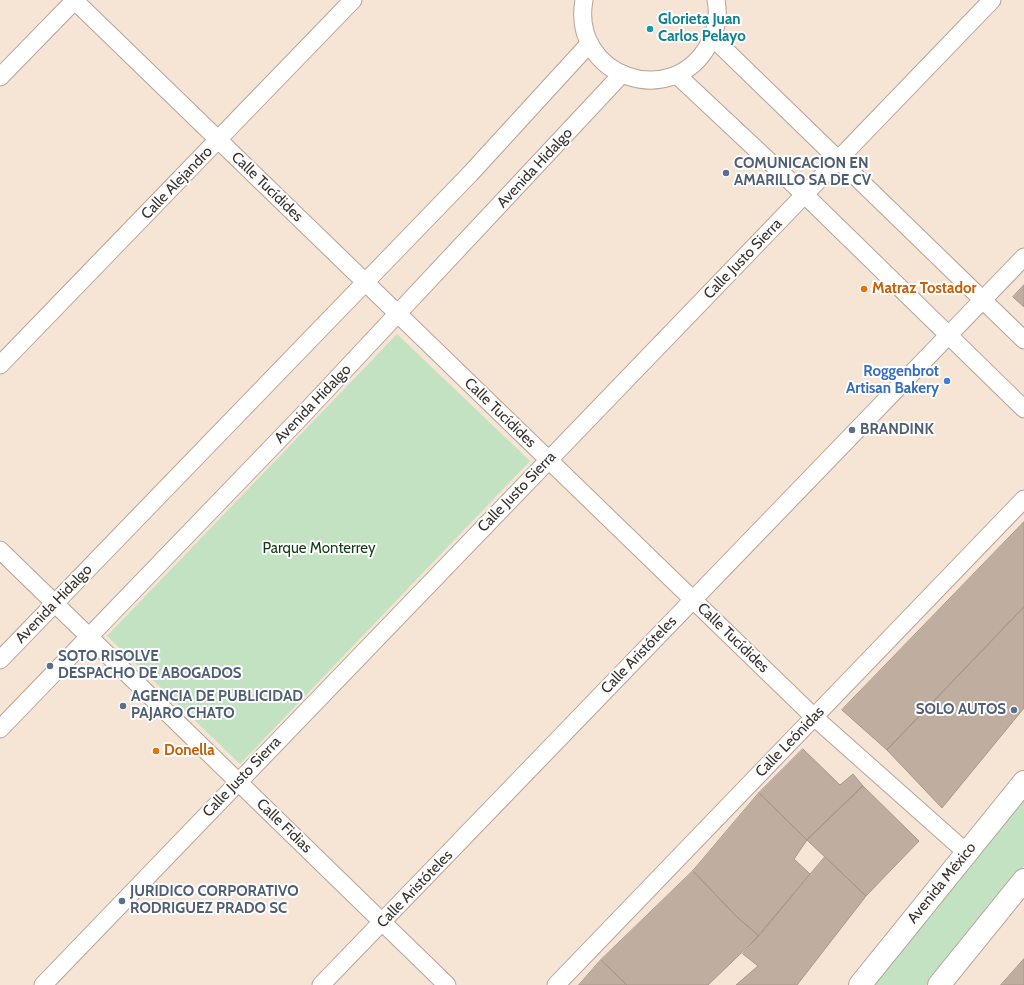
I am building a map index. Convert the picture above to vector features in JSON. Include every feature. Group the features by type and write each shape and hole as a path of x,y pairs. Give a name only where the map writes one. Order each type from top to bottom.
{"main road":[{"name":"Avenida México","path":"860,985 1024,782"},
{"path":"939,985 1024,880"}],"street":[{"name":"Calle Tucídides","path":"74,0 814,717 967,853"},
{"path":"0,77 74,0"},
{"name":"Calle Alejandro","path":"0,365 353,0"},
{"path":"584,0 582,10 584,27 589,44 603,62 621,75 640,80 659,80 678,75 692,66 704,53 713,38 717,22 716,0"},
{"name":"Calle Justo Sierra","path":"43,985 992,0"},
{"path":"713,38 1024,340"},
{"name":"Avenida Hidalgo","path":"0,660 470,174 589,44"},
{"name":"Avenida Hidalgo","path":"0,729 398,314 621,75"},
{"path":"678,75 805,195 1024,409"},
{"name":"Calle Aristóteles","path":"321,985 1024,257"},
{"name":"Calle Leónidas","path":"556,985 1024,498"},
{"name":"Calle Fidias","path":"0,550 447,985"}],"green space":[{"name":"Parque Monterrey","path":"397,334 530,461 240,764 107,636"},
{"path":"1024,799 1024,866 926,985 874,985 904,946"}],"building":[{"path":"1024,285 1024,307 1013,297"},
{"path":"1024,522 1024,607 887,750 842,710"},
{"path":"1024,607 1024,708 942,808 887,750"},
{"path":"803,749 840,785 853,774 863,786 807,840 759,793"},
{"path":"863,786 919,841 866,896 807,840"},
{"path":"759,793 807,840 794,859 810,874 759,936 737,917 693,871"},
{"path":"825,857 866,896 797,985 736,985 758,966 743,954"},
{"path":"693,871 737,917 759,936 708,985 627,985 601,960"},
{"path":"1024,959 1024,985 1001,985"},
{"path":"601,960 627,985 579,985"}],"place":[{"name":"Glorieta Juan Carlos Pelayo","path":"650,29"},
{"name":"COMUNICACION EN AMARILLO SA DE CV","path":"726,173"},
{"name":"Matraz Tostador","path":"864,289"},
{"name":"Roggenbrot Artisan Bakery","path":"947,381"},
{"name":"BRANDINK","path":"852,430"},
{"name":"SOTO RISOLVE DESPACHO DE ABOGADOS","path":"50,666"},
{"name":"AGENCIA DE PUBLICIDAD PAJARO CHATO","path":"123,706"},
{"name":"SOLO AUTOS","path":"1014,710"},
{"name":"Donella","path":"156,751"},
{"name":"JURIDICO CORPORATIVO RODRIGUEZ PRADO SC","path":"122,901"}]}
